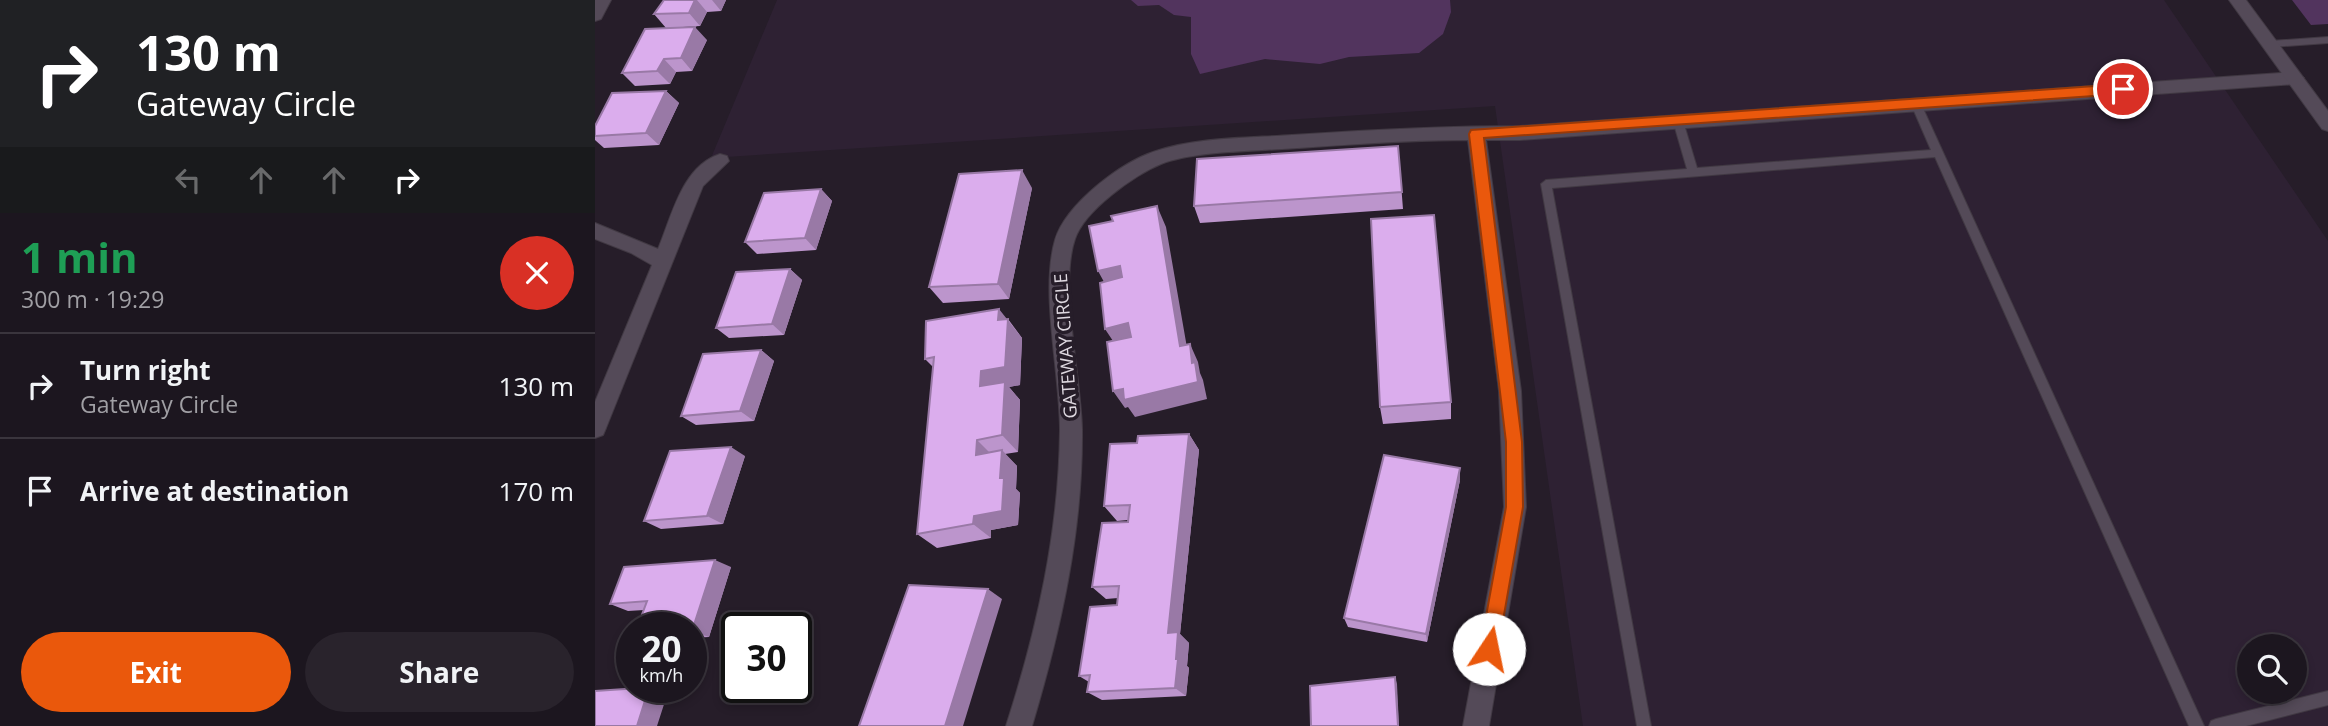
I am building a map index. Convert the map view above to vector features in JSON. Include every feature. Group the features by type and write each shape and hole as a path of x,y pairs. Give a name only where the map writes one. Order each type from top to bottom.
{"street":[{"path":"595,15 603,0"},
{"path":"2237,0 2328,124"},
{"name":"GATEWAY CIRCLE","path":"1019,726 1054,594 1067,509 1071,427 1059,279 1065,239 1077,217 1104,190 1136,167 1179,152 1224,146 1435,133 1476,134 2295,78"},
{"path":"1476,134 1510,391 1515,507 1476,726"},
{"path":"595,428 695,183 705,171 720,161"},
{"path":"595,231 638,247 662,261"}],"lane":[{"path":"2270,44 2328,40"},
{"path":"1916,104 2197,726"},
{"path":"1678,121 1693,172"},
{"path":"1644,726 1546,184 1938,153"},
{"path":"2216,726 2328,698"}],"shaded area":[{"path":"777,0 2164,0 2328,241 2328,726 1583,726 1495,106 711,158"},
{"path":"1131,0 1450,0 1451,12 1443,34 1419,53 1349,57 1320,64 1265,59 1200,74 1191,54 1191,17 1174,15 1159,5 1138,6"},
{"path":"2292,0 2328,0 2328,24 2311,25"}],"building":[{"path":"664,0 695,0 689,13 654,14"},
{"path":"695,27 681,58 664,59 657,71 622,73 645,29"},
{"path":"666,91 646,133 595,136 595,126 612,93"},
{"path":"1398,146 1402,192 1194,206 1197,159"},
{"path":"1022,170 998,284 929,287 959,174"},
{"path":"821,189 805,238 745,242 764,193"},
{"path":"1157,206 1180,346 1190,344 1198,382 1124,400 1123,389 1113,391 1107,342 1131,337 1128,323 1105,329 1100,283 1122,277 1120,266 1098,271 1089,226 1113,221 1111,216"},
{"path":"1434,215 1451,402 1380,407 1371,219"},
{"path":"790,269 772,324 716,328 736,272"},
{"path":"999,309 998,320 1008,319 1005,367 981,371 980,386 1005,382 1002,435 977,440 976,455 1002,450 1002,511 974,516 973,524 917,534 934,357 925,359 926,321"},
{"path":"761,350 740,411 681,416 703,354"},
{"path":"1189,434 1168,633 1178,632 1175,688 1087,692 1090,675 1079,676 1090,607 1117,605 1119,586 1092,587 1102,523 1128,522 1130,505 1104,506 1110,444 1137,443 1138,436"},
{"path":"731,447 707,516 644,521 670,451"},
{"path":"1384,455 1460,468 1426,634 1344,618"},
{"path":"715,560 698,612 643,612 647,601 610,604 624,567"},
{"path":"909,585 988,589 945,726 859,726"},
{"path":"1395,677 1398,726 1311,726 1310,686"},
{"path":"616,690 616,703 644,703 637,726 595,726 595,691"}],"route":[{"path":"1489,649 1509,552 1515,507 1514,442 1510,391 1476,134 2123,89"}]}
